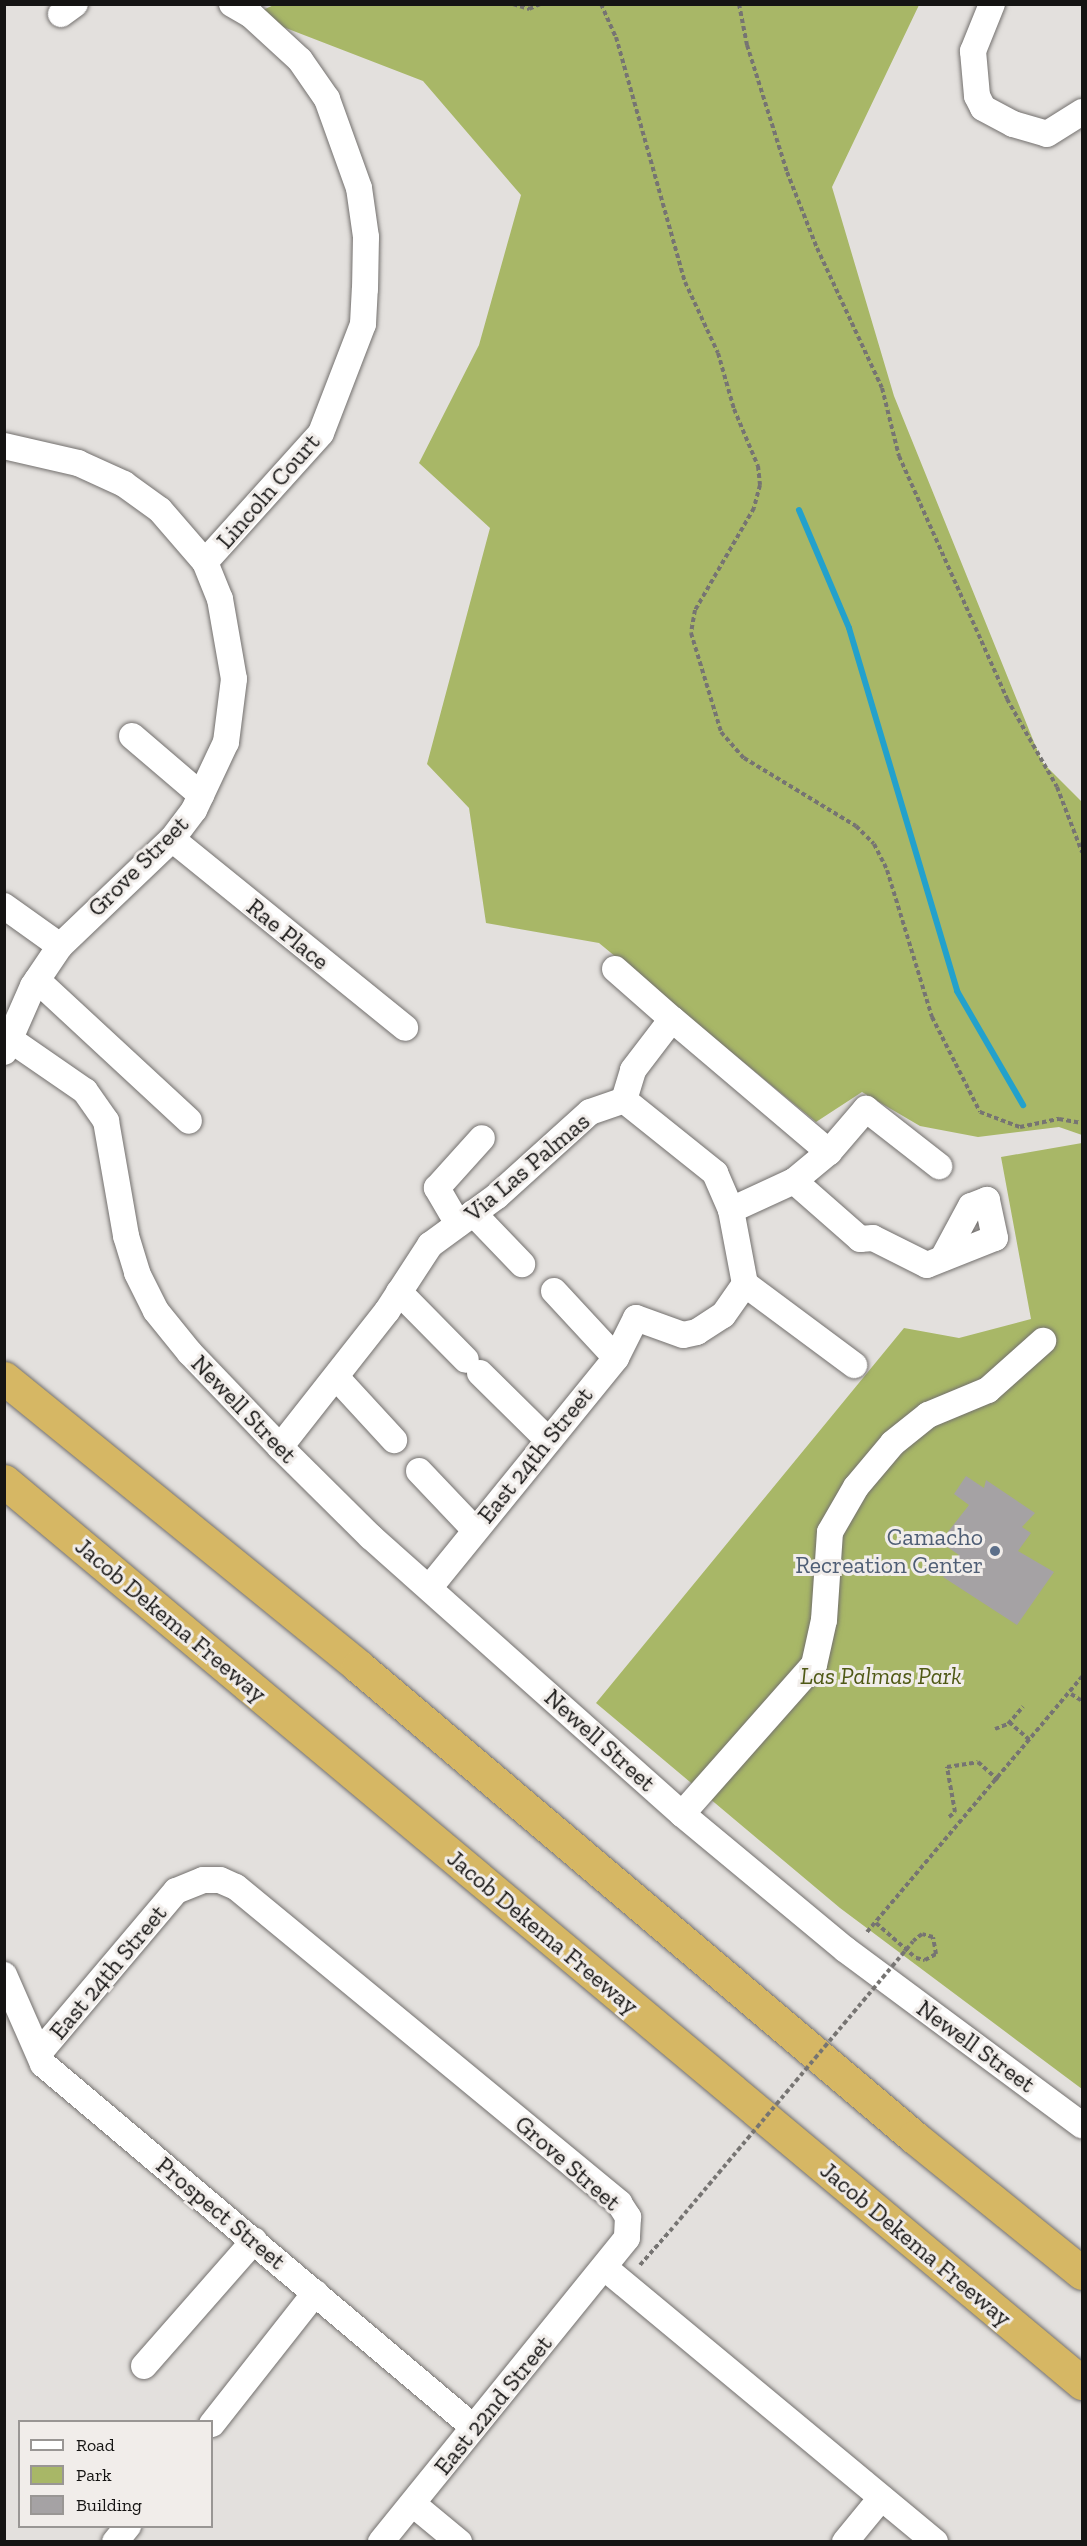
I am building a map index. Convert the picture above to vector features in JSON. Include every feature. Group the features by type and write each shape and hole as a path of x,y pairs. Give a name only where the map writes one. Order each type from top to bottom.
{"highway":[{"path":"4,1378 358,1666 905,2129 1083,2273"},
{"name":"Jacob Dekema Freeway","path":"4,1481 1083,2383"}],"street":[{"name":"Lincoln Court","path":"204,562 321,433 360,334 365,289 366,237 359,188 327,99 300,60 251,15 231,4"},
{"path":"992,4 973,51 977,96 983,108 1013,124 1047,134 1083,112"},
{"name":"Grove Street","path":"4,446 78,463 124,484 160,510 204,562 220,599 234,679 226,742 201,795 172,839 60,946 37,980 8,1046 85,1091 106,1121 126,1236 137,1273 156,1311"},
{"path":"132,736 201,795"},
{"name":"Rae Place","path":"172,839 405,1028"},
{"path":"4,906 60,946"},
{"path":"615,969 829,1152"},
{"path":"37,980 189,1121"},
{"path":"672,1019 633,1070 624,1100 715,1173 731,1210 745,1284 854,1365"},
{"name":"Via Las Palmas","path":"280,1447 336,1377 399,1292 430,1245 544,1157 590,1112 624,1100"},
{"path":"731,1210 794,1181 829,1152 866,1109 939,1166"},
{"path":"482,1138 437,1188 465,1219 522,1264"},
{"path":"794,1181 860,1239 873,1238 927,1265 944,1258"},
{"name":"East 24th Street","path":"429,1588 547,1439 616,1358 636,1318 683,1335 697,1332 723,1315 745,1284"},
{"path":"554,1291 616,1358"},
{"path":"399,1292 547,1439"},
{"name":"Newell Street","path":"156,1311 190,1353 280,1447 429,1588 682,1814 846,1950 1083,2125"},
{"path":"682,1814 814,1665 824,1620 830,1532 856,1487 893,1443 928,1415 988,1390 1043,1341"},
{"path":"336,1377 394,1440"},
{"path":"419,1471 474,1529"},
{"name":"Grove Street","path":"176,1891 203,1880 236,1887 619,2203 628,2217 627,2238 605,2268"},
{"name":"East 24th Street","path":"39,2053 176,1891"},
{"name":"Prospect Street","path":"4,1975 44,2064 472,2426"},
{"path":"144,2366 254,2241"},
{"path":"605,2268 935,2541"},
{"name":"East 22nd Street","path":"381,2541 413,2504 472,2426 605,2268"},
{"path":"213,2423 315,2293"},
{"path":"845,2541 881,2498"},
{"path":"413,2504 459,2541"},
{"path":"115,2541 126,2528"}],"path":[{"path":"513,4 529,9 540,4"},
{"path":"601,4 616,37 685,282 718,353 734,409 758,466 760,485 754,508 695,610 691,633 721,732 744,758 856,826 874,844 887,870 932,1017 980,1112 1020,1127 1059,1119 1083,1123"},
{"path":"739,4 787,172 817,249 882,388 899,456 1006,699 1057,787 1083,852"},
{"path":"867,1932 1032,1742 1083,1677"},
{"path":"1071,1694 1083,1701"},
{"path":"995,1729 1009,1722 1023,1707"},
{"path":"1009,1722 1032,1742"},
{"path":"949,1817 955,1812 947,1767 978,1762 998,1780"},
{"path":"640,2265 670,2231 913,1941 922,1934 933,1937 936,1954 925,1960 916,1958 876,1923"}],"green space":[{"path":"276,4 919,5 832,187 894,396 1042,762 1082,802 1082,1135 1059,1127 978,1137 920,1126 862,1092 816,1122 599,943 486,923 469,808 427,764 490,528 419,463 479,345 521,195 423,81 252,15"},
{"name":"Las Palmas Park","path":"1082,1143 1082,2089 840,1908 596,1703 904,1328 959,1338 1031,1319 1001,1157"}],"building":[{"path":"966,1476 984,1488 986,1480 1035,1513 1022,1527 1031,1533 1018,1551 1054,1572 1017,1625 943,1577 959,1555 940,1542 969,1505 954,1494"}],"waterway":[{"path":"799,510 849,628 957,991 1023,1105"}],"place":[{"name":"Camacho Recreation Center","path":"995,1551"}]}
